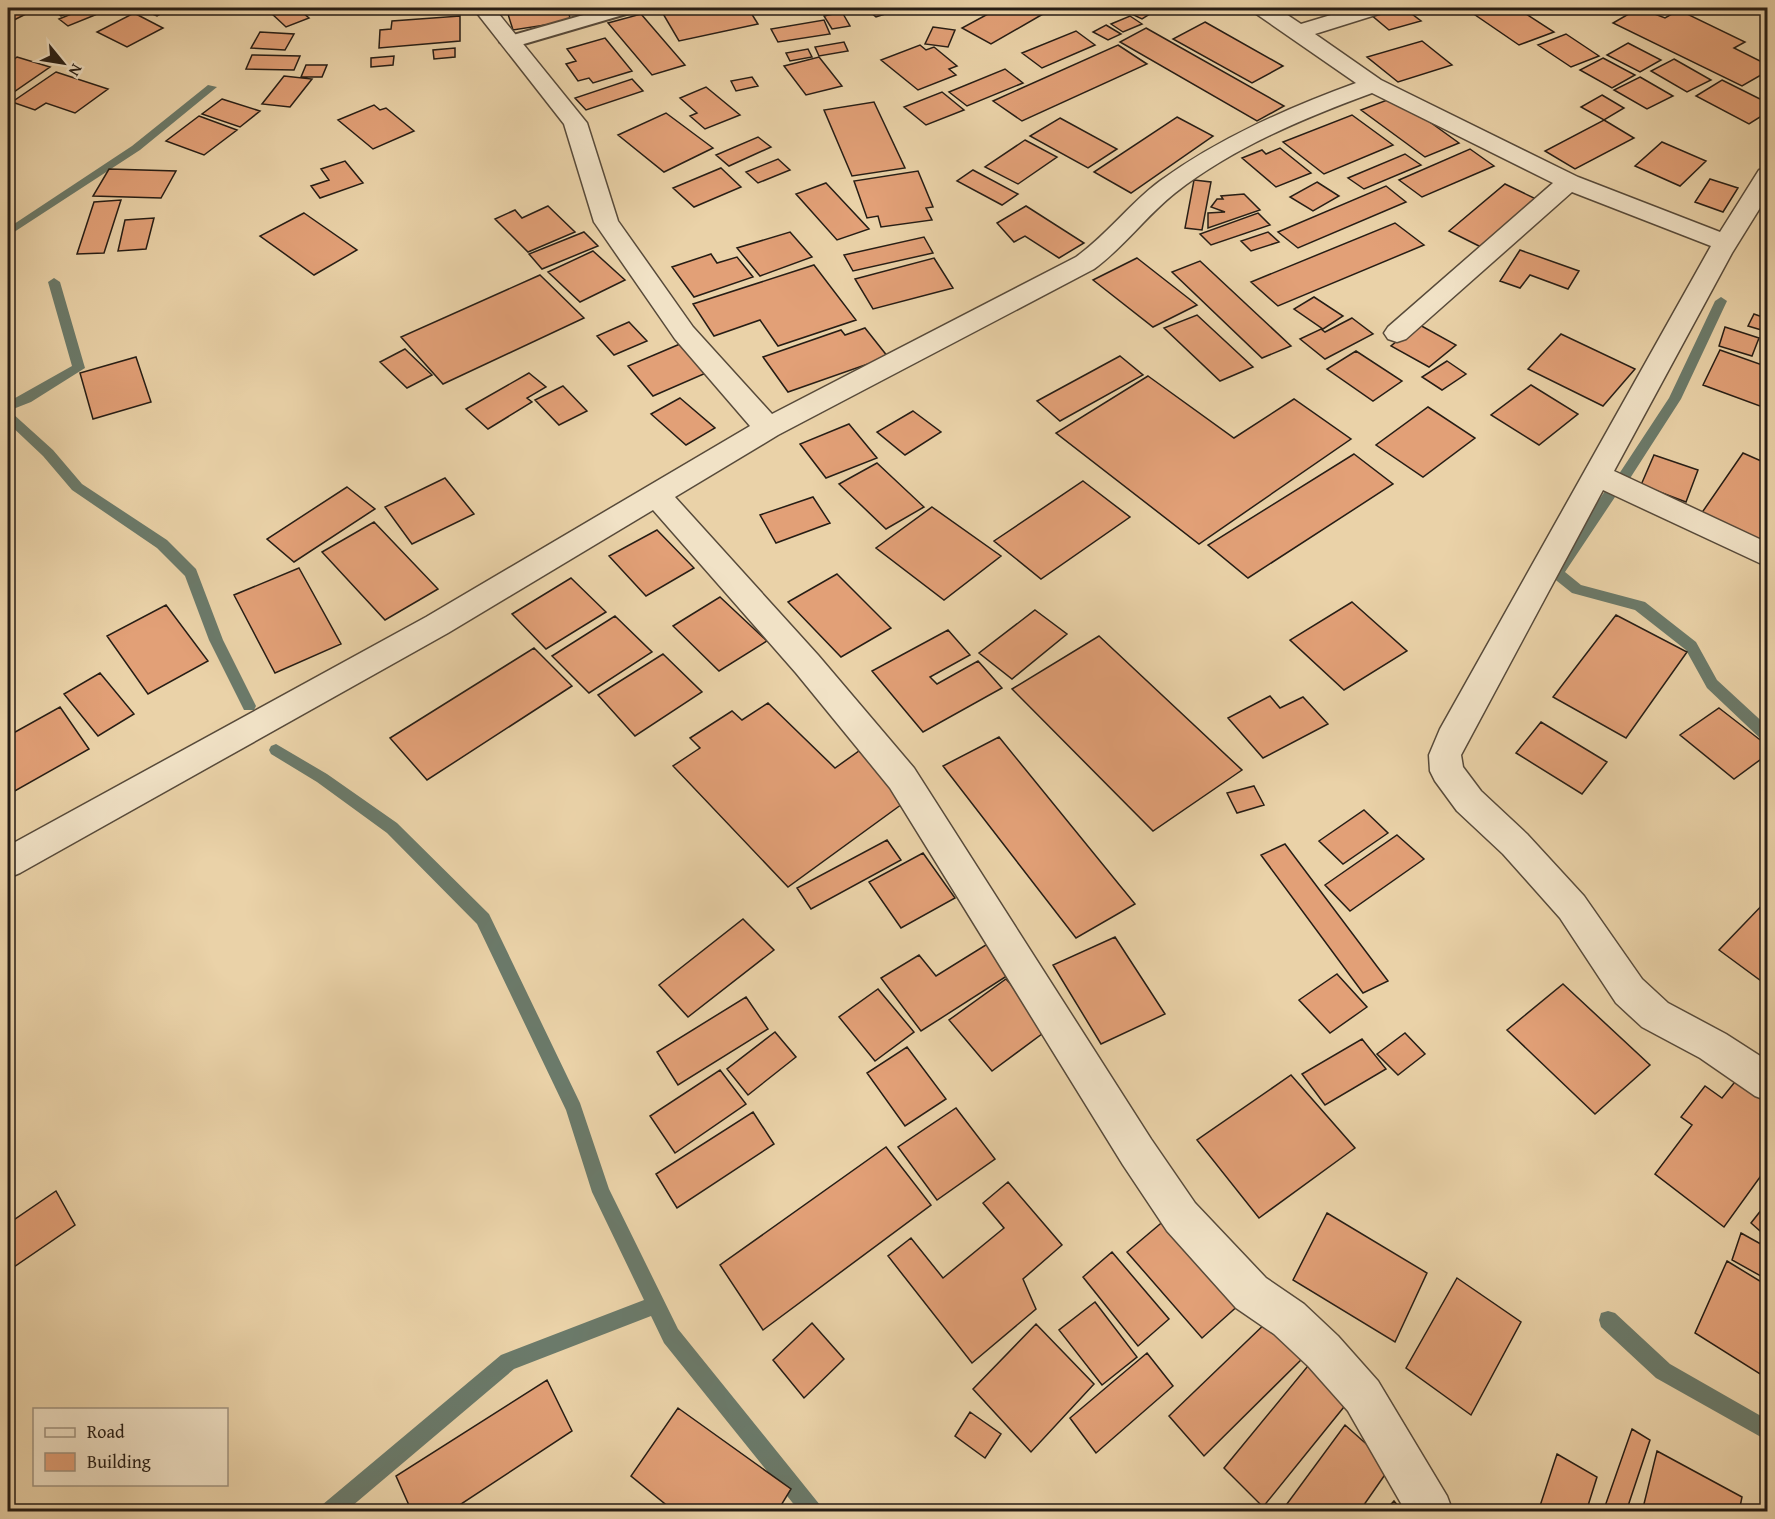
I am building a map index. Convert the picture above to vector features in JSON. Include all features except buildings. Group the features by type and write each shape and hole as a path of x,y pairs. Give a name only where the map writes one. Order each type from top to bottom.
{"street":[{"path":"483,8 574,123 606,222 684,333 768,428"},
{"path":"1263,8 1373,85 1569,182 1725,243"},
{"path":"1299,32 1374,8"},
{"path":"8,863 437,625 768,428 1084,262 1104,250 1167,187 1229,147 1338,97 1373,85"},
{"path":"1767,175 1725,243 1452,738 1445,755 1447,771 1469,801 1515,844 1572,907 1629,991 1655,1015 1713,1046 1767,1083"},
{"path":"1398,333 1569,182"},
{"path":"1597,476 1767,555"},
{"path":"656,495 807,664 902,778 1137,1152 1181,1217 1251,1293 1297,1327 1363,1396 1431,1512"}],"lane":[{"path":"510,42 626,8"}],"waterway":[{"path":"8,233 136,148 212,87"},
{"path":"8,407 27,399 79,368 54,282"},
{"path":"1622,480 1675,399 1721,301"},
{"path":"8,416 48,453 77,487 162,544 191,573 216,640 249,706"},
{"path":"1610,494 1557,573 1577,589 1640,606 1691,646 1712,684 1768,737"},
{"path":"276,750 322,778 392,828 483,919 574,1109 601,1192 656,1305"},
{"path":"329,1512 508,1362 656,1305"},
{"path":"656,1305 671,1336 813,1512"},
{"path":"1608,1320 1663,1371 1768,1431"}]}
